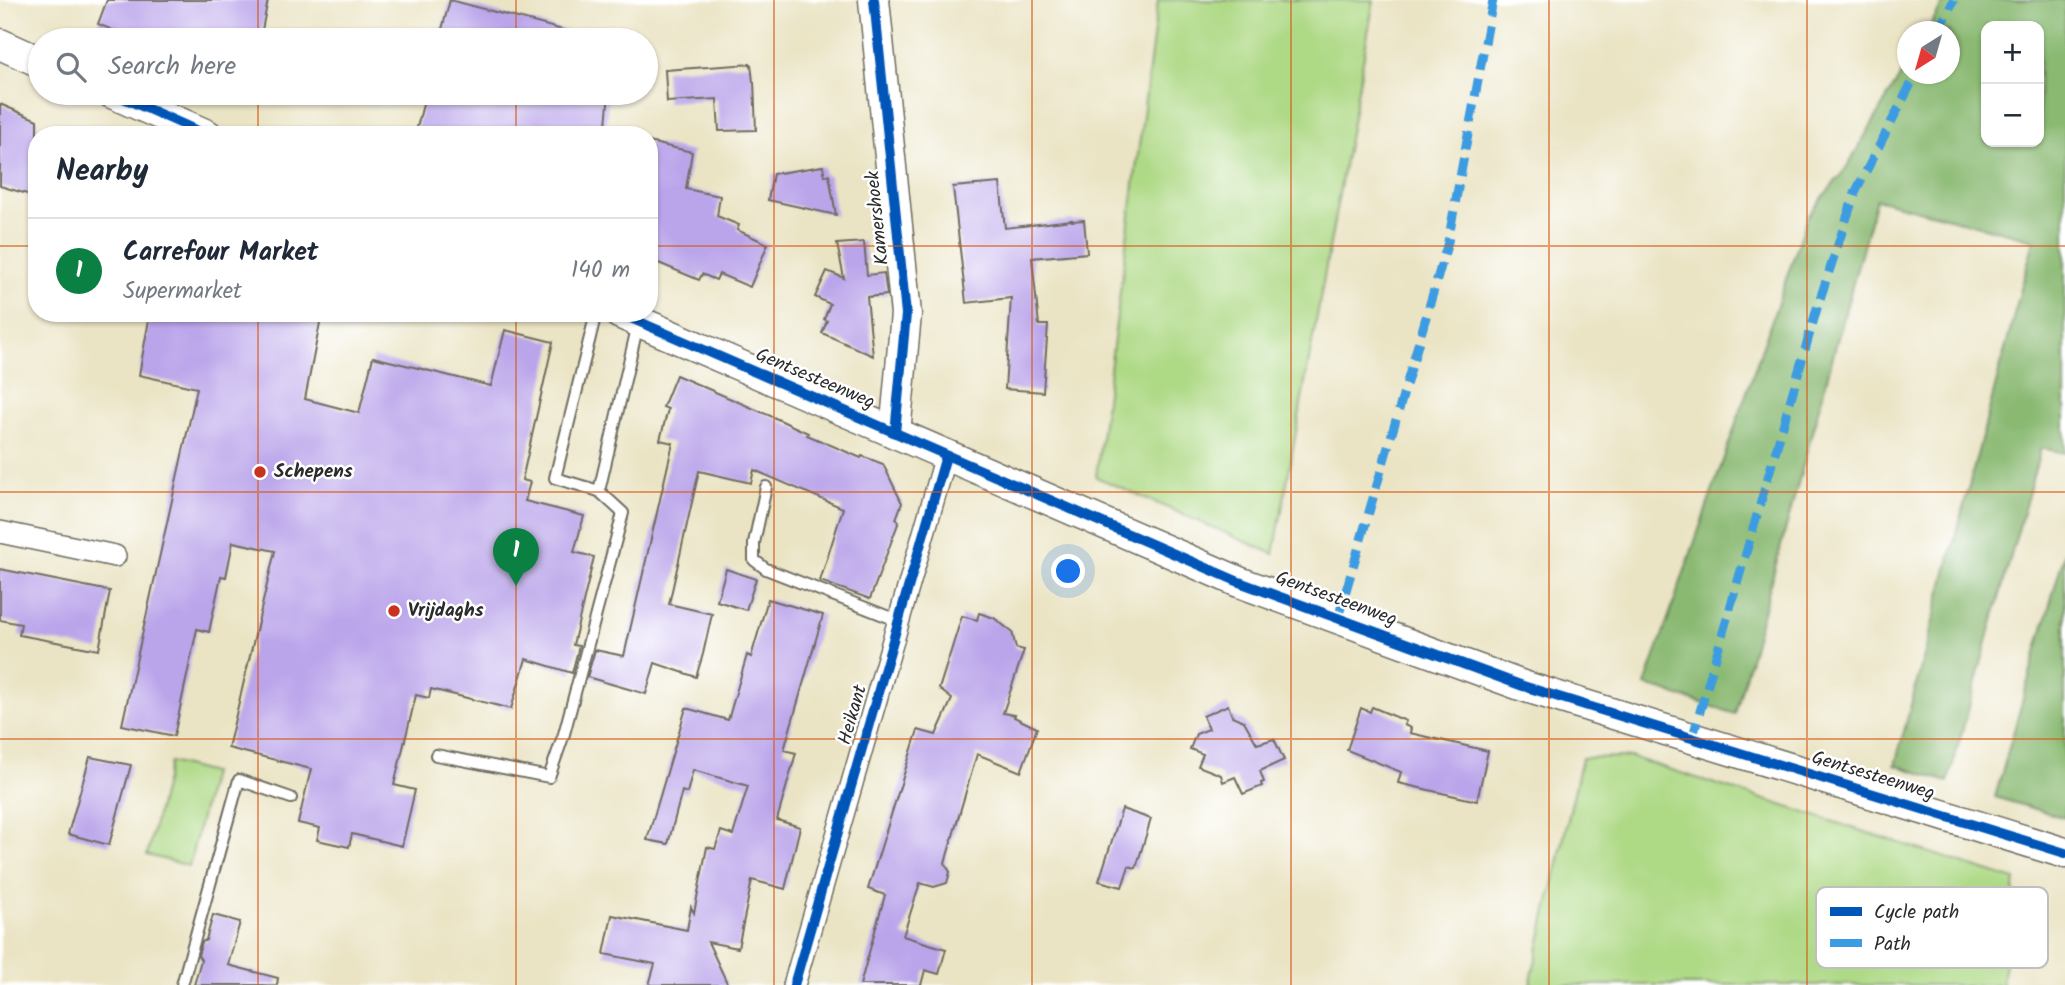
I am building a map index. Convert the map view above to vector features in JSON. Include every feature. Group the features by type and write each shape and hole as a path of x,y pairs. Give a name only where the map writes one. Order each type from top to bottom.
{"main road":[{"name":"Kamershoek","path":"874,0 905,314 895,433"},
{"path":"0,44 28,57"},
{"path":"139,105 187,126"},
{"name":"Gentsesteenweg","path":"640,322 1239,582 1523,685 2065,853"}],"street":[{"name":"Heikant","path":"794,985 946,456"},
{"path":"0,532 115,556"}],"lane":[{"path":"436,755 549,776 564,734 623,513 600,491 555,478 594,322"},
{"path":"600,491 627,322"},
{"path":"766,487 754,543 754,560 766,569 899,621"},
{"path":"182,985 239,780 291,798"}],"green space":[{"path":"1158,0 1374,0 1274,554 1096,477"},
{"path":"1945,0 2065,0 2065,453 2041,448 1948,782 1895,765 2034,240 1876,199 1735,714 1645,685 1808,216 1847,167 1897,81 1897,84 1960,84 1960,21 1933,21"},
{"path":"2065,551 2065,818 1995,797"},
{"path":"1631,757 2015,880 2014,887 1816,887 1816,968 2004,968 2002,985 1530,985 1582,758"},
{"path":"170,762 212,773 189,866 147,855"}],"building":[{"path":"107,0 268,0 262,28 108,28 98,24"},
{"path":"450,0 555,28 442,28"},
{"path":"751,64 756,130 719,131 717,99 667,102 665,70"},
{"path":"0,104 37,120 37,126 28,126 28,194 0,186"},
{"path":"423,105 608,105 606,126 417,126"},
{"path":"658,144 692,152 686,189 720,196 717,216 739,225 737,230 768,244 750,287 719,274 716,280 702,274 699,280 658,263"},
{"path":"823,166 825,176 829,175 836,215 768,200 773,174"},
{"path":"1000,183 1005,228 1084,220 1087,253 1032,258 1039,325 1048,325 1043,392 1005,389 1011,298 966,303 953,187"},
{"path":"864,242 867,275 884,273 887,295 867,297 873,356 822,333 830,304 815,297 827,271 844,278 837,244"},
{"path":"149,322 320,322 305,399 359,413 373,357 491,386 505,330 553,342 522,480 530,482 525,501 584,516 574,552 594,557 573,645 579,646 572,673 526,659 511,709 431,689 429,698 416,695 394,785 415,790 402,846 352,834 349,847 317,840 320,828 298,823 311,769 228,748 275,551 233,542 226,577 221,576 209,632 197,629 174,736 122,725 197,388 139,375"},
{"path":"676,375 808,433 807,435 861,458 862,456 883,464 902,503 896,519 899,521 870,599 820,581 843,508 754,470 751,483 699,471 669,604 712,614 703,654 696,677 655,663 646,694 587,677 595,650 624,656 673,443 660,440 668,409 663,407"},
{"path":"0,569 110,591 99,650 19,635 21,624 0,620"},
{"path":"726,569 756,579 746,610 717,601"},
{"path":"768,599 823,615 784,750 796,753 777,820 800,827 785,889 752,880 738,948 708,942 728,985 649,985 655,964 604,954 612,915 687,930 691,907 694,913 707,847 715,849 721,831 733,835 748,786 693,770 687,793 682,791 668,844 647,840 686,708 728,720 747,655 751,657"},
{"path":"979,613 994,618 1012,632 1016,648 1024,650 1003,713 1015,715 1014,717 1037,728 1021,772 977,754 945,863 950,872 947,883 934,887 920,883 903,936 946,949 939,974 925,970 921,985 860,985 885,895 868,889 909,758 918,730 936,735 952,699 939,689 962,616 977,620"},
{"path":"1228,705 1232,716 1244,721 1257,744 1274,739 1284,760 1260,771 1264,782 1261,783 1262,786 1243,794 1235,777 1223,782 1221,775 1198,766 1203,754 1190,749 1196,734 1209,729 1203,716"},
{"path":"1372,707 1406,721 1404,725 1411,728 1410,733 1488,751 1477,801 1398,783 1401,772 1347,750 1361,708 1370,712"},
{"path":"90,757 131,765 109,845 68,834"},
{"path":"1122,809 1151,819 1136,868 1129,866 1122,887 1099,881"},
{"path":"213,915 240,922 228,965 278,978 277,985 194,985 201,960 198,955 202,942 206,940"}],"marked path":[{"path":"1338,618 1448,242 1493,0"},
{"path":"1943,21 1954,0"},
{"path":"1692,739 1818,305 1855,193 1911,84"}],"cycle path":[{"path":"874,0 906,314 895,433"},
{"path":"139,105 187,126"},
{"path":"640,322 1239,582 1523,686 2065,853"},
{"path":"794,985 946,456"}],"place":[{"name":"Schepens","path":"260,472"},
{"name":"Carrefour Market","path":"516,586"},
{"name":"Vrijdaghs","path":"394,611"}]}
